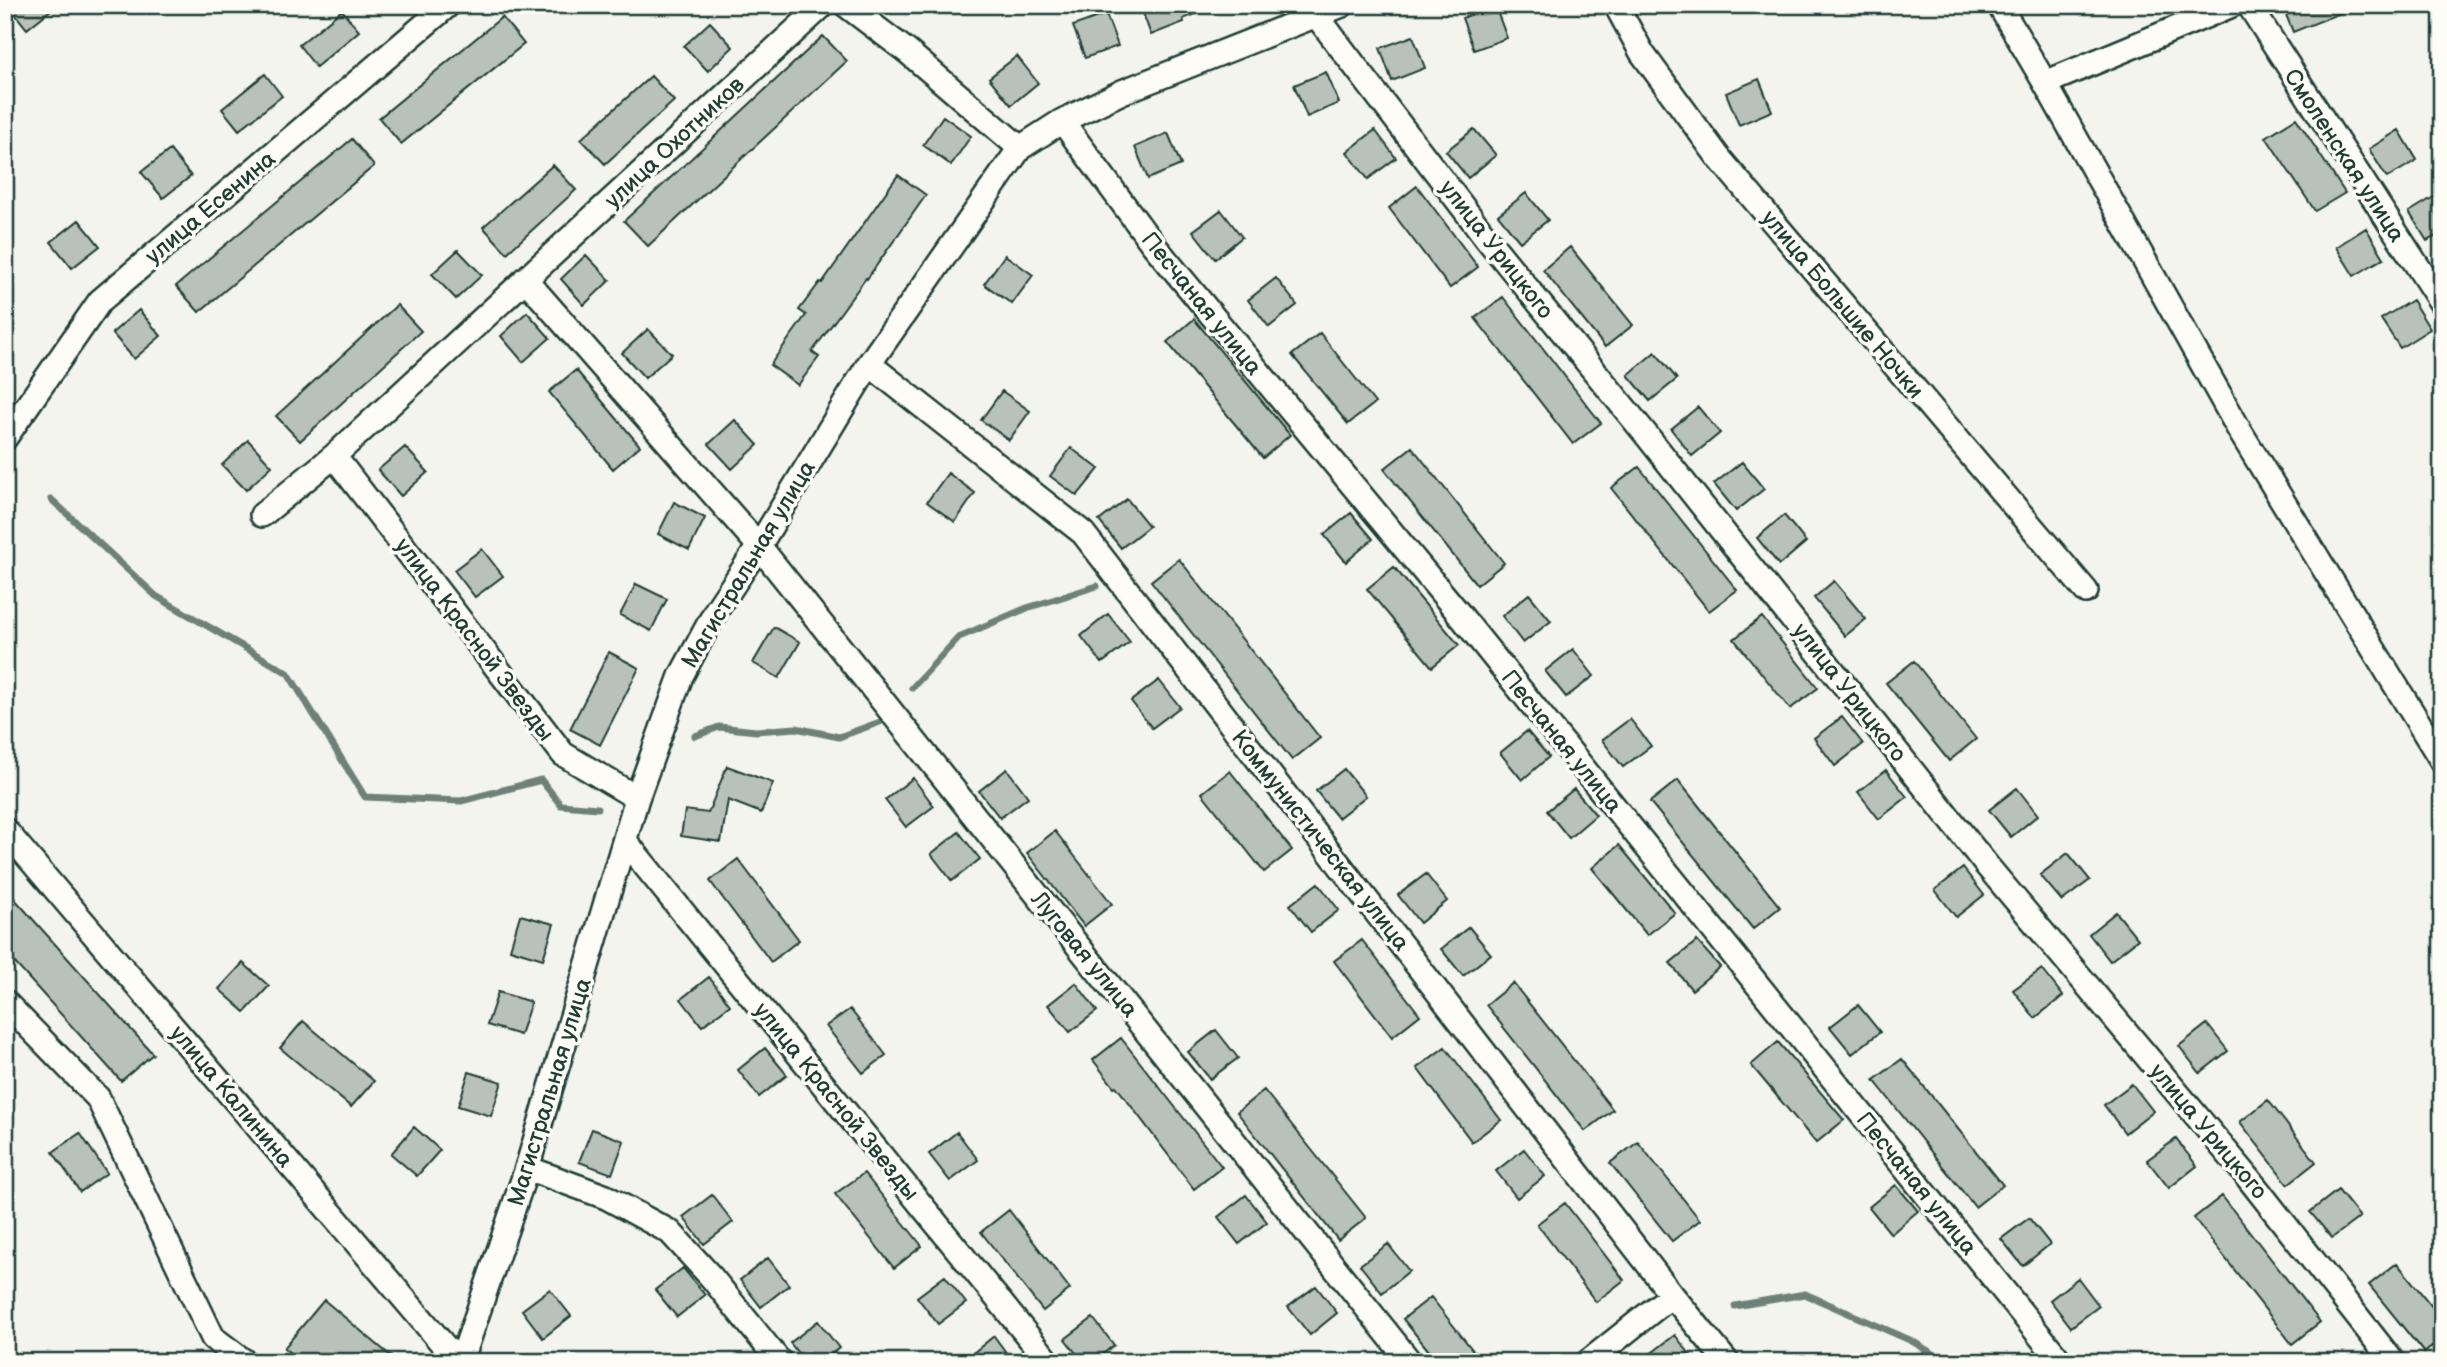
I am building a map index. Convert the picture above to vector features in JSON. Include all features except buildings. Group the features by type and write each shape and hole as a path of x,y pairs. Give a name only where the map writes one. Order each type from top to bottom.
{"street":[{"name":"улица Есенина","path":"5,438 100,301 448,5"},
{"name":"улица Охотников","path":"262,515 334,456 823,5"},
{"path":"846,5 908,52 1020,148"},
{"name":"Магистральная улица","path":"459,1362 527,1168 637,798 681,676 717,609 759,546 869,364 1020,148 1062,121 1122,92 1342,5"},
{"name":"улица Большие Ночки","path":"1616,5 1642,53 1718,158 2086,591"},
{"path":"1999,5 2241,433 2442,761"},
{"path":"2045,83 2232,5"},
{"name":"Смоленская улица","path":"2249,5 2442,304"},
{"name":"улица Урицкого","path":"1316,15 1488,240 1648,437 1988,867 2246,1175 2393,1362"},
{"name":"Песчаная улица","path":"1062,121 1152,243 1456,610 2061,1362"},
{"path":"525,279 759,546"},
{"name":"Коммунистическая улица","path":"869,364 1083,533 1672,1295 1727,1362"},
{"name":"улица Красной Звезды","path":"334,456 563,754 637,798"},
{"name":"Луговая улица","path":"759,546 1410,1362"},
{"name":"улица Калинина","path":"5,830 459,1362"},
{"name":"улица Красной Звезды","path":"625,841 1049,1362"},
{"path":"5,1002 98,1098 214,1338 245,1362"},
{"path":"527,1168 606,1197 670,1233 712,1278 779,1362"},
{"path":"1588,1362 1672,1295"}],"waterway":[{"path":"51,499 156,596 288,673 365,797 461,801 541,780 561,805 598,808"},
{"path":"912,688 959,637 1027,608 1097,586"},
{"path":"695,736 719,727 756,731 796,728 839,737 880,722"},
{"path":"1735,1306 1805,1294 1912,1341 1946,1362"}]}
